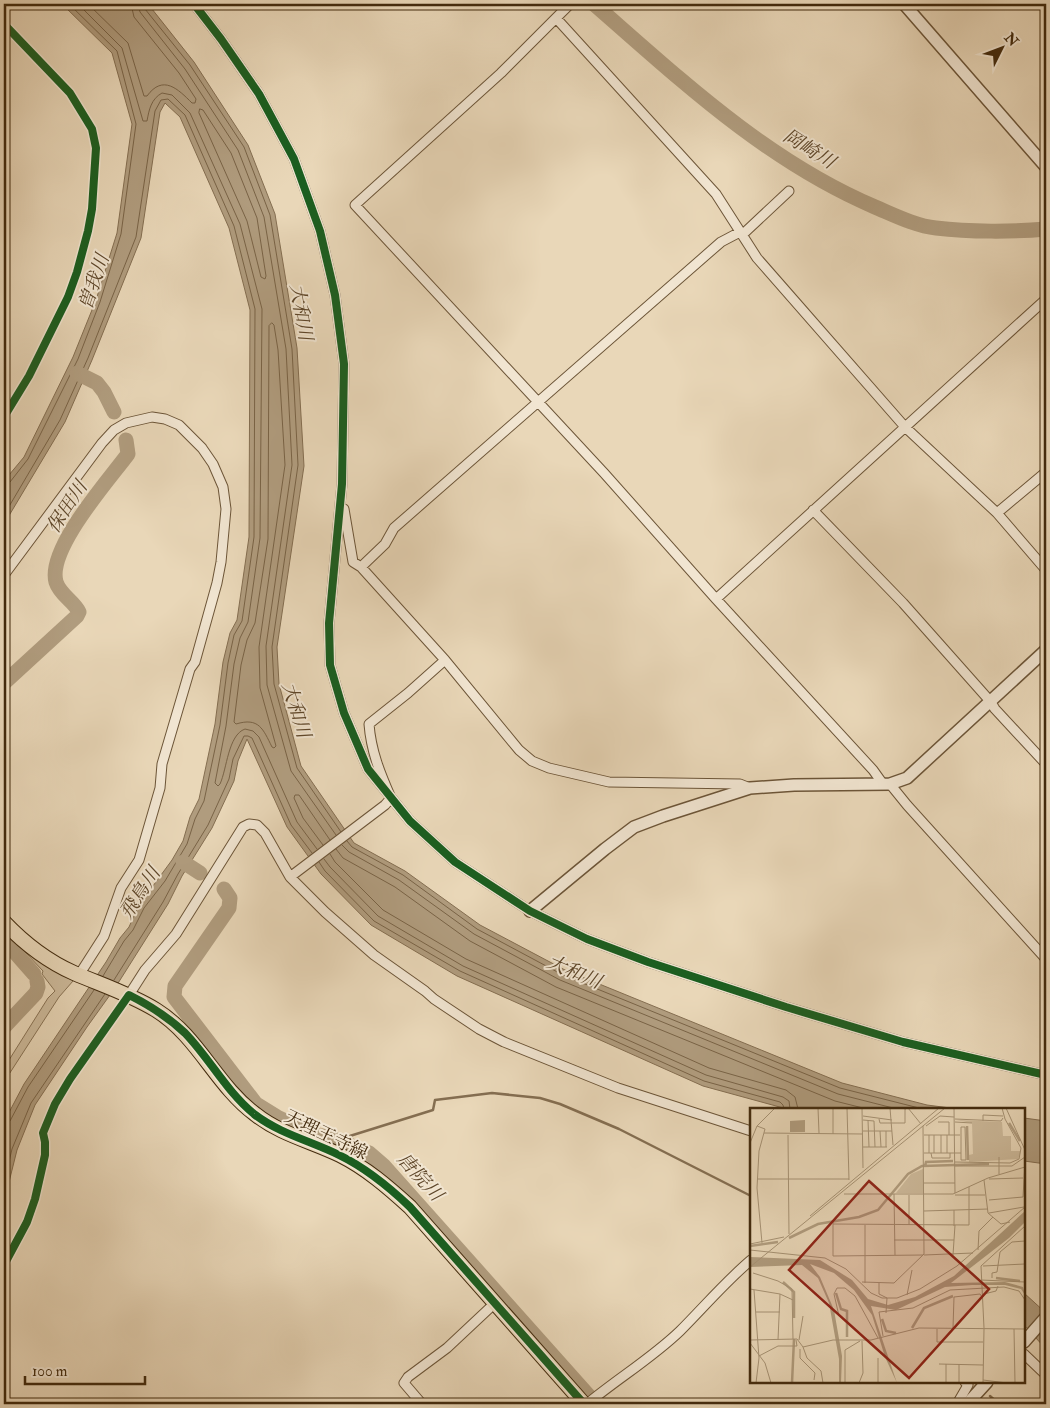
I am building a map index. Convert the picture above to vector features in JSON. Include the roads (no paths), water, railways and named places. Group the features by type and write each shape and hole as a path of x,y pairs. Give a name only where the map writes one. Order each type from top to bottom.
{"main road":[{"name":"天理王寺線","path":"4,922 25,943 41,955 80,975 127,994 152,1007 172,1022 197,1048 237,1099 256,1115 297,1138 340,1155 388,1186 410,1207 585,1404"}],"street":[{"path":"194,4 221,38 259,94 294,159 320,231 335,295 344,364 342,484 329,623 330,665 344,713 368,769 388,801 455,862 530,911 587,939 648,962 786,1007 903,1042 1046,1075"},
{"path":"570,4 501,73 355,205 604,473 716,599 907,805 1046,959"},
{"path":"904,4 1046,167"},
{"path":"556,18 716,194 757,258 905,427 997,513 1046,570"},
{"path":"361,567 386,544 394,528 537,401 721,242 741,233 789,192"},
{"path":"716,599 1046,299"},
{"path":"4,576 102,443 114,430 126,423 152,417 165,419 179,425 202,448 213,464 223,487 226,509 221,562 217,582 195,662 190,669 162,764 160,788 139,860 121,888 104,936 80,975"},
{"path":"997,513 1046,472"},
{"path":"342,484 344,517 353,562 361,567 445,660 519,750 532,761 549,768 609,782 740,784 750,788"},
{"path":"813,510 904,604 995,709 1046,764"},
{"path":"530,911 634,827 663,816 750,788 794,785 887,784 900,781 913,774 1046,650"},
{"path":"388,801 371,744 369,724 445,660"},
{"path":"290,877 388,801"},
{"path":"127,994 144,970 176,934 243,827 249,824 257,824 265,833 290,877 325,912 374,956 479,1029 504,1042 618,1088 750,1131"},
{"path":"585,1404 648,1358 680,1331 732,1276 750,1261"},
{"path":"422,1404 404,1383 408,1377 447,1348 495,1303"},
{"path":"1025,1341 1046,1317"},
{"path":"1025,1355 1046,1375"},
{"path":"957,1404 967,1388 968,1385 966,1383"},
{"path":"967,1404 986,1383"},
{"path":"981,1404 988,1404"}],"water":[{"path":"62,4 148,4 194,62 248,145 275,214 297,348 304,466 277,647 279,684 301,766 354,843 405,871 480,925 565,970 842,1083 927,1105 950,1108 783,1108 703,1086 457,976 371,925 321,874 287,827 247,739 238,761 234,781 212,828 182,876 168,904 115,988 35,1105 17,1150 4,1202 4,1122 24,1084 129,927 139,905 172,860 183,841 190,817 199,799 215,724 223,662 230,633 237,620 249,537 250,310 229,228 180,117 165,103 160,112 141,238 65,422 4,524 4,481 24,457 73,357 96,300 117,233 132,124 112,53"},
{"path":"1025,1118 1046,1121 1046,1164 1025,1161"},
{"path":"1025,1294 1046,1313 1046,1349 1025,1326"}],"waterway":[{"name":"岡崎川","path":"594,4 727,117 798,167 836,188 897,217 928,227 977,231 1046,229"},
{"name":"保田川","path":"77,373 97,383 114,412"},
{"name":"保田川","path":"4,683 77,616 79,612 77,608 58,587 56,568 61,552 81,516 128,454 126,440"},
{"name":"唐院川","path":"183,862 200,873"},
{"name":"唐院川","path":"224,889 230,898 229,908 175,986 174,997 256,1104 277,1117 311,1133 337,1140 369,1153 384,1166 596,1404"},
{"name":"保田川","path":"4,940 34,974"},
{"name":"保田川","path":"4,1027 36,993 37,981"},
{"path":"337,1140 433,1110 435,1100 492,1093 540,1098 560,1104 619,1129 750,1195"},
{"path":"990,1396 999,1404"}],"water label":[{"name":"曽我川","path":"94,282"},
{"name":"大和川","path":"301,312"},
{"name":"大和川","path":"296,710"},
{"name":"飛鳥川","path":"140,893"},
{"name":"大和川","path":"574,972"}]}
